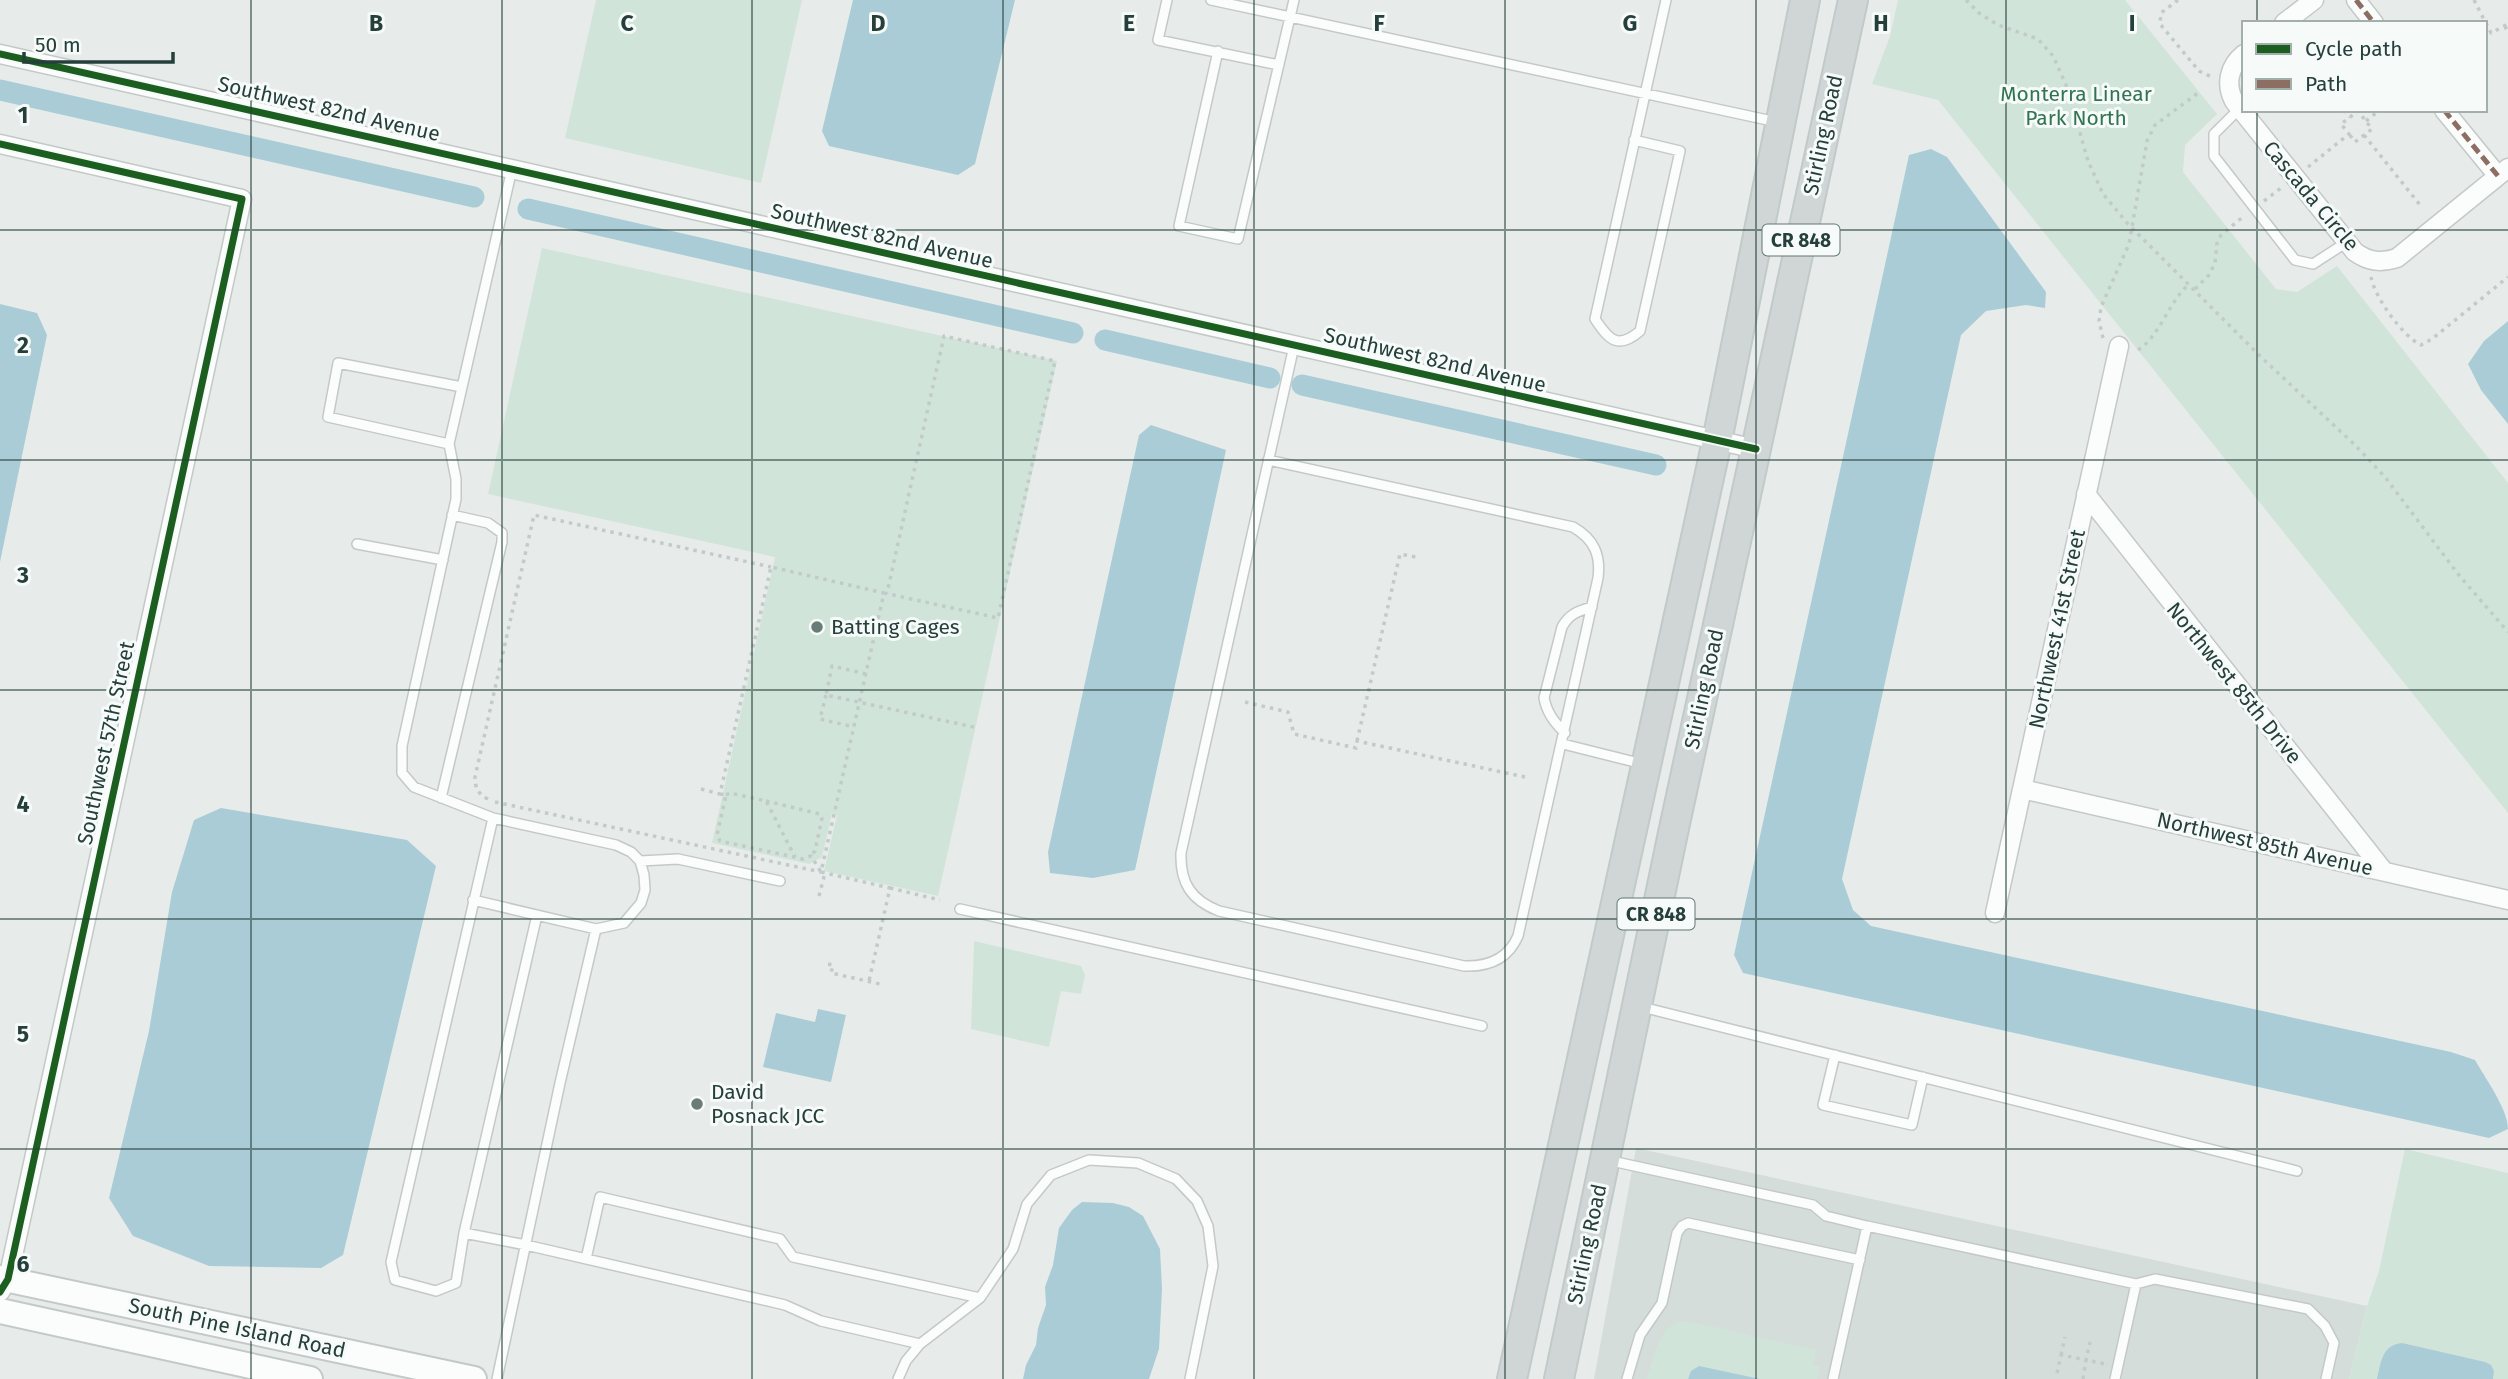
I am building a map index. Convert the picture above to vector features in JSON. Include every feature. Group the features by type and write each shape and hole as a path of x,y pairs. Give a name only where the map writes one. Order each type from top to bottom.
{"main road":[{"name":"Stirling Road","path":"1512,1379 1717,440 1805,0"},
{"name":"Stirling Road","path":"1559,1379 1853,0"},
{"path":"1595,997 1637,1006"},
{"name":"South Pine Island Road","path":"3,1283 474,1379"},
{"name":"South Pine Island Road","path":"0,1311 310,1379"}],"street":[{"path":"2287,21 2314,0"},
{"path":"2356,0 2372,21"},
{"name":"Southwest 82nd Avenue","path":"0,54 1756,449"},
{"name":"Cascada Circle","path":"2242,56 2233,66 2229,79 2229,91 2239,109 2355,252 2373,261 2397,258 2503,172"},
{"path":"2446,112 2503,172"},
{"name":"Southwest 57th Street","path":"0,144 242,199 3,1283"},
{"name":"Northwest 41st Street","path":"1995,913 2086,494 2112,345"},
{"name":"Northwest 85th Drive","path":"2086,494 2384,870"},
{"name":"Northwest 85th Avenue","path":"2022,789 2508,900"}],"lane":[{"path":"1167,0 1158,40 1279,65"},
{"path":"1211,0 1782,123"},
{"path":"1218,51 1180,226 1238,239 1294,0"},
{"path":"1634,140 1680,151 1640,331 1630,339 1620,342 1607,337 1595,319 1644,94 1667,0"},
{"path":"2239,109 2214,134 2214,156 2295,260 2313,264 2347,242"},
{"path":"473,900 596,929 624,923 641,903 645,890 640,861 631,852 616,845 493,818 414,787 402,773 402,746 452,515 456,479 449,443 512,169"},
{"path":"1268,460 1573,527 1583,533 1598,554 1598,579 1518,936 1509,952 1489,964 1478,967 1464,966 1219,911 1197,900 1188,891 1183,880 1181,853 1268,460 1294,346"},
{"path":"449,443 328,417 338,363 463,387"},
{"path":"442,798 502,542 502,533 488,523 452,515"},
{"path":"358,544 443,560"},
{"path":"1565,733 1552,720 1544,698 1566,618 1592,607"},
{"path":"1563,744 1646,765"},
{"path":"493,818 391,1262 395,1280 436,1291 456,1283 464,1233 537,915"},
{"path":"640,861 678,859 780,881"},
{"path":"960,909 1482,1026"},
{"path":"497,1379 596,929"},
{"path":"1637,1006 2297,1171"},
{"path":"1835,1055 1823,1105 1912,1125 1923,1077"},
{"path":"1604,1159 1813,1205 1826,1216 1867,1226 2136,1284 2155,1279 2308,1309 2325,1326 2334,1343 2326,1379"},
{"path":"898,1379 906,1361 920,1344 980,1298 1013,1249 1027,1204 1051,1175 1090,1160 1138,1163 1176,1180 1197,1201 1208,1227 1213,1266 1190,1379"},
{"path":"586,1259 600,1197 779,1239 793,1257 980,1298"},
{"path":"1627,1379 1640,1335 1662,1303 1677,1233 1682,1226 1688,1223 1860,1261"},
{"path":"1833,1379 1867,1226"},
{"path":"464,1233 785,1305 821,1321 920,1344"},
{"path":"2115,1379 2136,1284"}],"path":[{"path":"1966,0 1979,13 1998,25 2038,39 2053,56 2067,87 2094,177 2103,194 2132,227 2262,358 2363,453 2385,477 2458,574 2508,632"},
{"path":"2178,0 2161,13 2160,24 2199,71 2219,79"},
{"path":"2474,0 2485,21"},
{"path":"2487,25 2491,33"},
{"path":"2487,35 2506,25 2508,33"},
{"path":"2112,345 2099,321 2101,307 2129,244 2147,141 2155,125 2198,93"},
{"path":"2346,112 2350,117"},
{"path":"2357,112 2342,124 2355,142 2372,129 2359,112"},
{"path":"2366,121 2377,112"},
{"path":"2303,170 2349,134"},
{"path":"2364,135 2420,205"},
{"path":"2263,202 2288,183"},
{"path":"2195,289 2209,275 2215,263 2217,243 2221,235 2244,216"},
{"path":"2371,273 2377,296 2412,340 2421,345 2508,277"},
{"path":"2138,350 2153,336 2174,300 2189,284"},
{"path":"819,896 823,873 854,727 886,593 944,336 1055,361 998,618 886,593 771,567 534,515 475,786 480,794 494,802 823,873 940,900"},
{"path":"1245,702 1287,712 1294,734 1356,748 1400,554 1416,558"},
{"path":"720,794 771,567"},
{"path":"854,727 820,719 825,695 832,666 866,674"},
{"path":"825,695 978,728"},
{"path":"1357,741 1525,777"},
{"path":"701,789 820,814 822,818 815,851 804,859 718,839 726,795"},
{"path":"766,802 795,857"},
{"path":"811,856 823,873"},
{"path":"869,981 890,888"},
{"path":"828,964 833,965 831,973 880,984"},
{"path":"2057,1373 2065,1337"},
{"path":"2082,1379 2090,1342"},
{"path":"2061,1355 2111,1365"}],"shaded area":[{"path":"1636,1148 2367,1306 2349,1379 1594,1379"}],"green space":[{"path":"596,0 802,0 761,183 565,138"},
{"name":"Monterra Linear Park North","path":"1898,0 2125,0 2217,114 2185,145 2183,172 2276,289 2297,292 2337,266 2508,483 2508,813 1938,100 1872,84 1890,36"},
{"path":"542,248 1057,361 938,896 824,871 837,815 832,813 822,857 809,864 712,843 775,557 488,494"},
{"path":"974,941 1081,966 1085,975 1081,994 1061,991 1049,1047 971,1029"},
{"path":"2405,1149 2508,1173 2508,1379 2349,1379 2367,1306 2379,1271"},
{"path":"1687,1321 1816,1350 1813,1365 1820,1367 1817,1379 1647,1379 1663,1334 1677,1323"}],"water":[{"path":"853,0 1015,0 975,164 958,175 829,146 822,131"},
{"path":"1931,149 1947,157 2046,292 2045,308 2026,305 1986,311 1961,335 1842,879 1853,910 1871,926 2451,1052 2475,1060 2500,1103 2508,1129 2489,1138 1743,973 1734,955 1909,155"},
{"path":"0,304 37,313 47,335 0,562"},
{"path":"2508,321 2508,424 2481,390 2468,364 2484,341"},
{"path":"1151,425 1226,450 1135,870 1093,878 1050,873 1048,852 1139,435"},
{"path":"221,808 407,840 436,866 343,1255 321,1268 209,1266 133,1236 109,1198 149,1031 172,892 194,820"},
{"path":"818,1009 846,1015 831,1082 763,1067 776,1013 815,1022"},
{"path":"1082,1202 1113,1203 1129,1207 1143,1216 1160,1249 1162,1289 1159,1349 1149,1379 1023,1379 1026,1365 1036,1345 1038,1328 1046,1305 1045,1287 1053,1265 1059,1228 1072,1210"},
{"path":"2402,1343 2485,1362 2491,1365 2494,1371 2493,1379 2377,1379 2386,1351 2395,1344"},
{"path":"1699,1366 1760,1379 1688,1379 1691,1371"}],"waterway":[{"path":"0,90 474,197"},
{"path":"528,209 1073,333"},
{"path":"1105,340 1270,378"},
{"path":"1302,385 1656,465"}],"marked path":[{"path":"2356,0 2372,21"},
{"path":"2446,112 2498,176"}],"cycle path":[{"path":"0,54 1756,449"},
{"path":"0,144 242,199 8,1279 0,1292"}],"place":[{"name":"Batting Cages","path":"817,627"},
{"name":"David Posnack JCC","path":"697,1104"}]}
